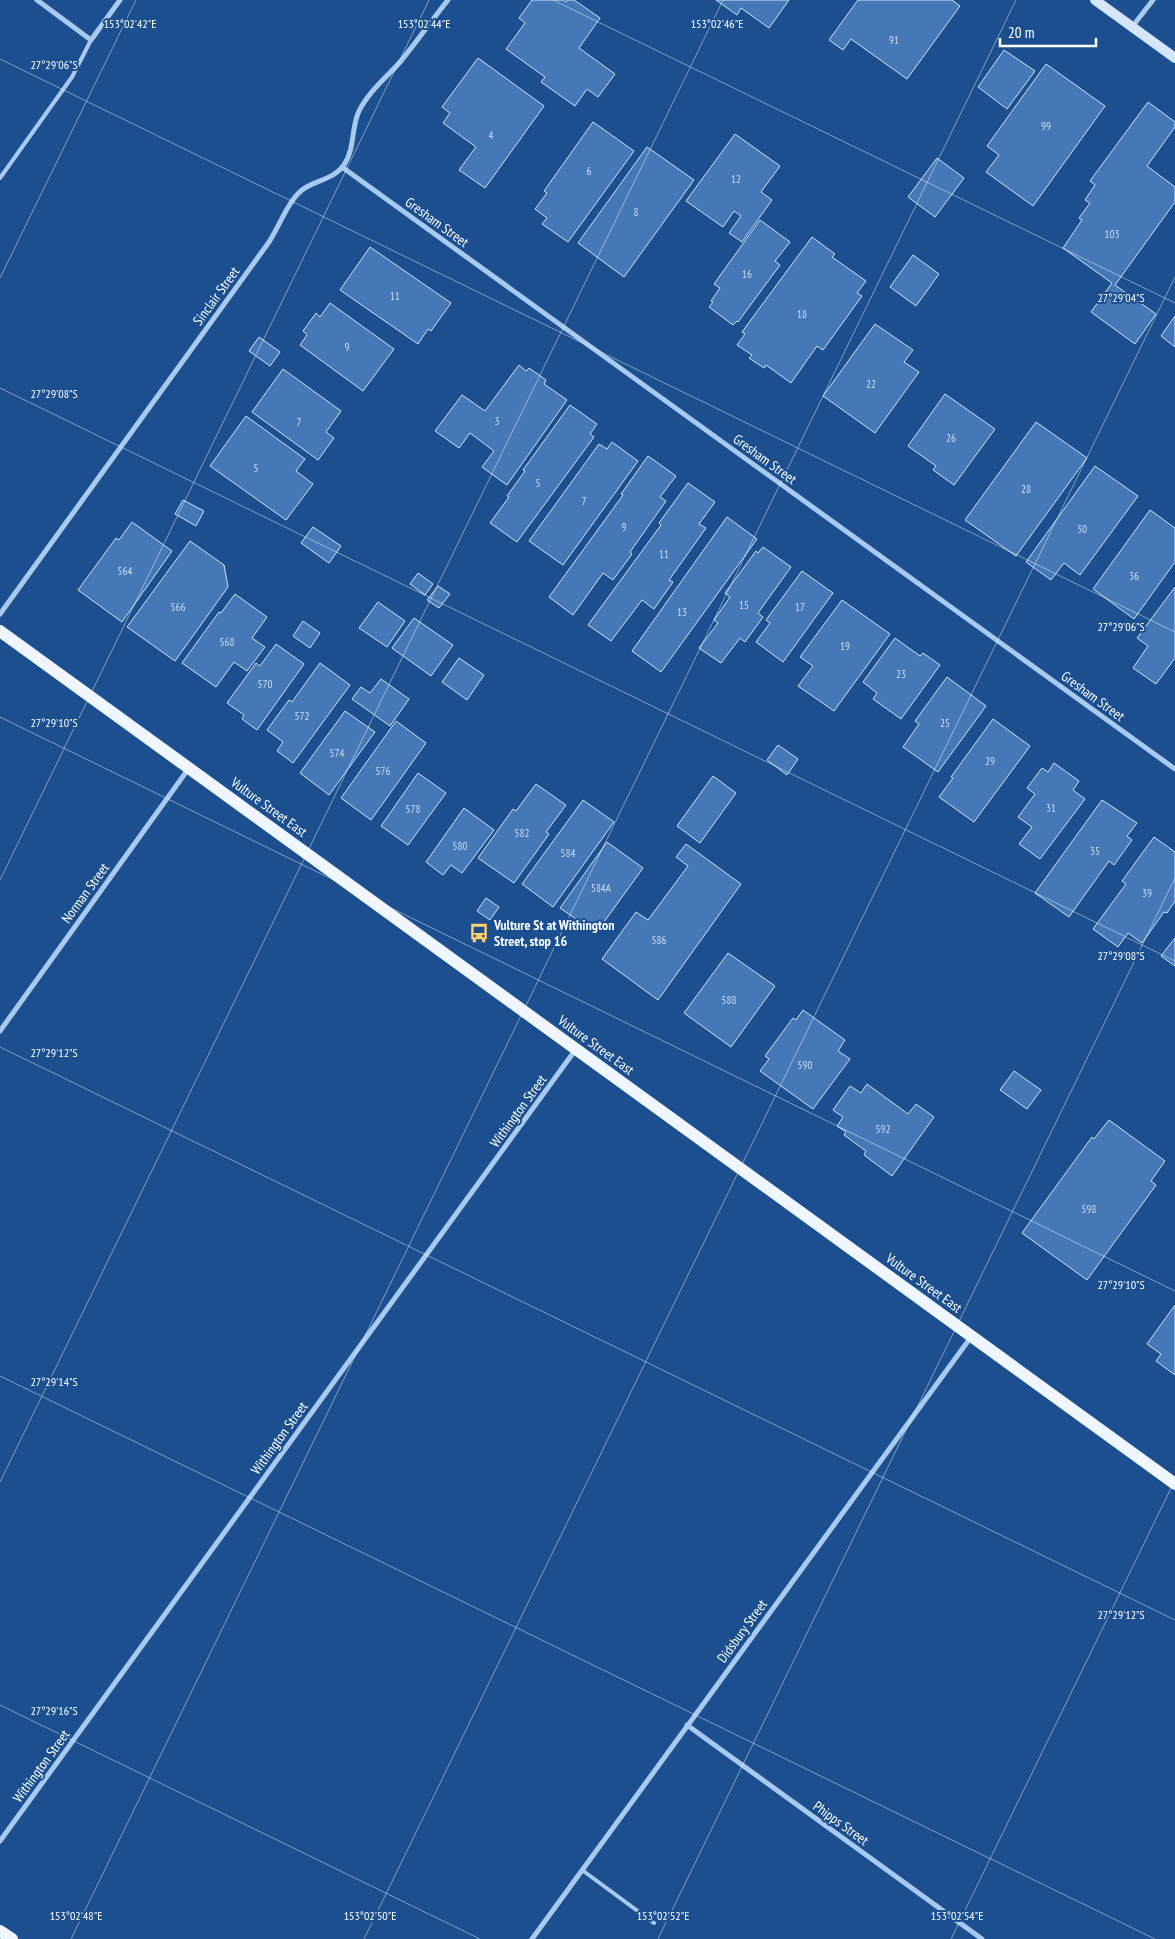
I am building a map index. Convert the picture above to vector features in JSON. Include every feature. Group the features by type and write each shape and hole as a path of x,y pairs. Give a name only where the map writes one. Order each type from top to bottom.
{"main road":[{"name":"Vulture Street East","path":"0,631 1175,1484"},
{"path":"0,1931 12,1939"}],"street":[{"path":"37,0 91,40 120,0"},
{"path":"342,167 348,159 351,150 355,122 359,110 369,96 401,61 448,0"},
{"path":"1094,0 1175,58"},
{"path":"1132,27 1153,0"},
{"name":"Sinclair Street","path":"0,614 269,242 293,199 301,191 335,174 342,167"},
{"name":"Gresham Street","path":"342,167 1175,769"},
{"name":"Norman Street","path":"0,1031 189,768"},
{"name":"Withington Street","path":"0,1841 576,1049"},
{"name":"Didsbury Street","path":"532,1939 971,1336"},
{"name":"Phipps Street","path":"687,1725 982,1939"}],"lane":[{"path":"0,178 72,77 91,40"},
{"path":"582,1870 654,1923"}],"building":[{"path":"532,0 563,0 566,2 567,0 574,0 600,18 579,48 615,74 598,97 587,89 575,106 541,82 545,77 506,49 525,23 519,18"},
{"path":"716,0 789,0 769,28 741,8 737,15"},
{"path":"858,0 952,0 960,6 907,79 851,39 843,50 829,40"},
{"path":"1004,50 1035,71 1007,109 978,87"},
{"path":"478,58 544,106 485,188 459,170 476,147 443,123 450,113 442,107"},
{"path":"1046,64 1105,106 1033,206 986,172 999,155 987,146"},
{"path":"1148,102 1175,122 1175,127 1147,166 1175,187 1175,202 1115,285 1156,314 1135,344 1091,312 1112,283 1063,248 1082,220 1079,218 1090,203 1085,200 1095,185 1090,181"},
{"path":"593,122 634,151 568,242 542,224 547,218 535,209 547,193 544,191"},
{"path":"735,134 780,166 761,192 772,200 742,242 729,233 741,216 734,211 723,227 686,201"},
{"path":"647,147 694,180 624,277 578,243"},
{"path":"937,158 964,178 935,217 908,197"},
{"path":"760,220 790,242 775,261 780,265 738,322 733,325 709,307 720,288 714,284"},
{"path":"812,237 835,254 832,257 866,281 857,293 862,296 823,350 817,346 791,383 766,365 764,368 749,358 752,355 737,345 745,334 742,332"},
{"path":"370,247 451,303 431,331 428,329 418,344 340,290"},
{"path":"913,255 939,274 916,306 890,287"},
{"path":"330,303 394,349 363,391 300,345 307,335 303,331 316,313 320,317"},
{"path":"1175,316 1175,347 1161,336"},
{"path":"875,324 913,350 904,362 919,372 875,433 823,396"},
{"path":"259,337 280,352 270,366 249,351"},
{"path":"519,365 526,371 529,368 546,380 544,384 567,400 507,485 482,467 494,451 470,433 459,448 435,431 462,395 485,411"},
{"path":"283,369 341,411 326,432 334,438 318,460 252,412"},
{"path":"945,394 995,429 954,485 933,470 936,466 908,446"},
{"path":"570,405 597,424 590,434 594,437 517,542 490,523 509,497 507,496 525,471 523,470"},
{"path":"246,416 305,459 296,471 313,484 286,520 210,466"},
{"path":"1036,422 1087,458 1016,556 965,520"},
{"path":"612,442 638,461 563,565 529,541 599,444 607,449"},
{"path":"648,456 676,476 660,497 666,501 613,580 603,573 573,615 549,597 623,495 621,494"},
{"path":"1095,466 1138,496 1080,575 1064,563 1051,580 1026,562"},
{"path":"688,483 715,502 699,524 706,528 669,580 673,582 654,609 642,600 611,641 588,625 661,525 659,523"},
{"path":"183,500 204,511 196,526 175,514"},
{"path":"1150,510 1175,528 1175,562 1134,619 1093,589"},
{"path":"727,517 757,539 661,672 632,651"},
{"path":"132,522 172,551 122,622 78,590 116,538 119,540"},
{"path":"313,527 341,546 329,563 301,543"},
{"path":"190,541 224,565 228,587 175,661 127,627"},
{"path":"763,547 791,567 758,613 763,617 745,642 740,638 721,663 699,648 718,623 714,620 730,597 725,593 756,551 758,553"},
{"path":"802,571 833,593 783,662 756,642 770,623 766,620"},
{"path":"418,573 433,584 425,595 410,584"},
{"path":"438,586 450,594 439,608 427,600"},
{"path":"1175,587 1175,658 1156,684 1133,668 1148,646 1137,638"},
{"path":"235,594 267,617 252,638 265,647 247,671 234,662 216,687 182,663 219,612 221,613"},
{"path":"842,600 890,634 834,711 798,686 813,666 800,657"},
{"path":"378,602 405,621 387,647 359,628"},
{"path":"414,618 453,645 431,676 392,648"},
{"path":"303,621 320,633 310,648 293,636"},
{"path":"895,638 920,656 923,653 940,665 901,719 873,699 877,693 863,682"},
{"path":"276,644 304,664 257,730 242,719 244,715 227,703 256,663 260,666"},
{"path":"459,658 484,675 467,700 442,682"},
{"path":"320,663 350,685 293,763 277,751 283,742 267,730 289,700 292,702"},
{"path":"947,677 986,706 938,772 903,747 919,724 915,721"},
{"path":"381,679 409,699 390,726 352,699 361,687 370,693"},
{"path":"345,711 375,732 329,795 300,773"},
{"path":"993,719 1030,746 974,822 939,797 953,778 951,777"},
{"path":"396,721 426,743 371,820 341,798"},
{"path":"778,745 798,759 787,775 767,760"},
{"path":"1054,763 1079,781 1073,790 1085,799 1040,859 1019,844 1032,827 1018,817 1035,794 1027,788 1042,768 1048,772"},
{"path":"418,773 446,793 408,845 381,826"},
{"path":"713,776 736,793 700,843 677,826"},
{"path":"536,784 566,805 546,832 549,834 514,883 478,858 513,809 516,811"},
{"path":"583,800 614,822 553,907 522,884"},
{"path":"1102,800 1137,823 1127,836 1132,840 1114,865 1109,861 1069,917 1035,893"},
{"path":"464,808 494,830 462,873 451,865 443,875 426,862"},
{"path":"1154,837 1175,852 1175,901 1167,913 1164,912 1142,943 1128,933 1118,947 1093,929 1126,884 1122,881"},
{"path":"607,842 643,868 596,933 560,908"},
{"path":"686,844 741,884 658,1000 602,959 636,912 648,920 688,866 676,857"},
{"path":"486,898 499,907 490,920 477,911"},
{"path":"1175,938 1175,966 1161,956"},
{"path":"728,953 775,986 731,1047 684,1013"},
{"path":"803,1010 845,1040 838,1051 850,1059 813,1109 760,1071 769,1059 765,1056 793,1018 796,1020"},
{"path":"1014,1071 1041,1090 1027,1109 1000,1090"},
{"path":"867,1084 908,1114 916,1104 934,1117 892,1176 864,1155 866,1151 844,1135 846,1132 837,1126 843,1117 833,1110 850,1086 861,1093"},
{"path":"1109,1120 1165,1161 1151,1181 1156,1185 1087,1280 1022,1233 1092,1137 1094,1139"},
{"path":"1175,1305 1175,1375 1156,1361 1161,1354 1147,1344"}],"place":[{"name":"Vulture St at Withington Street, stop 16","path":"479,933"}]}
